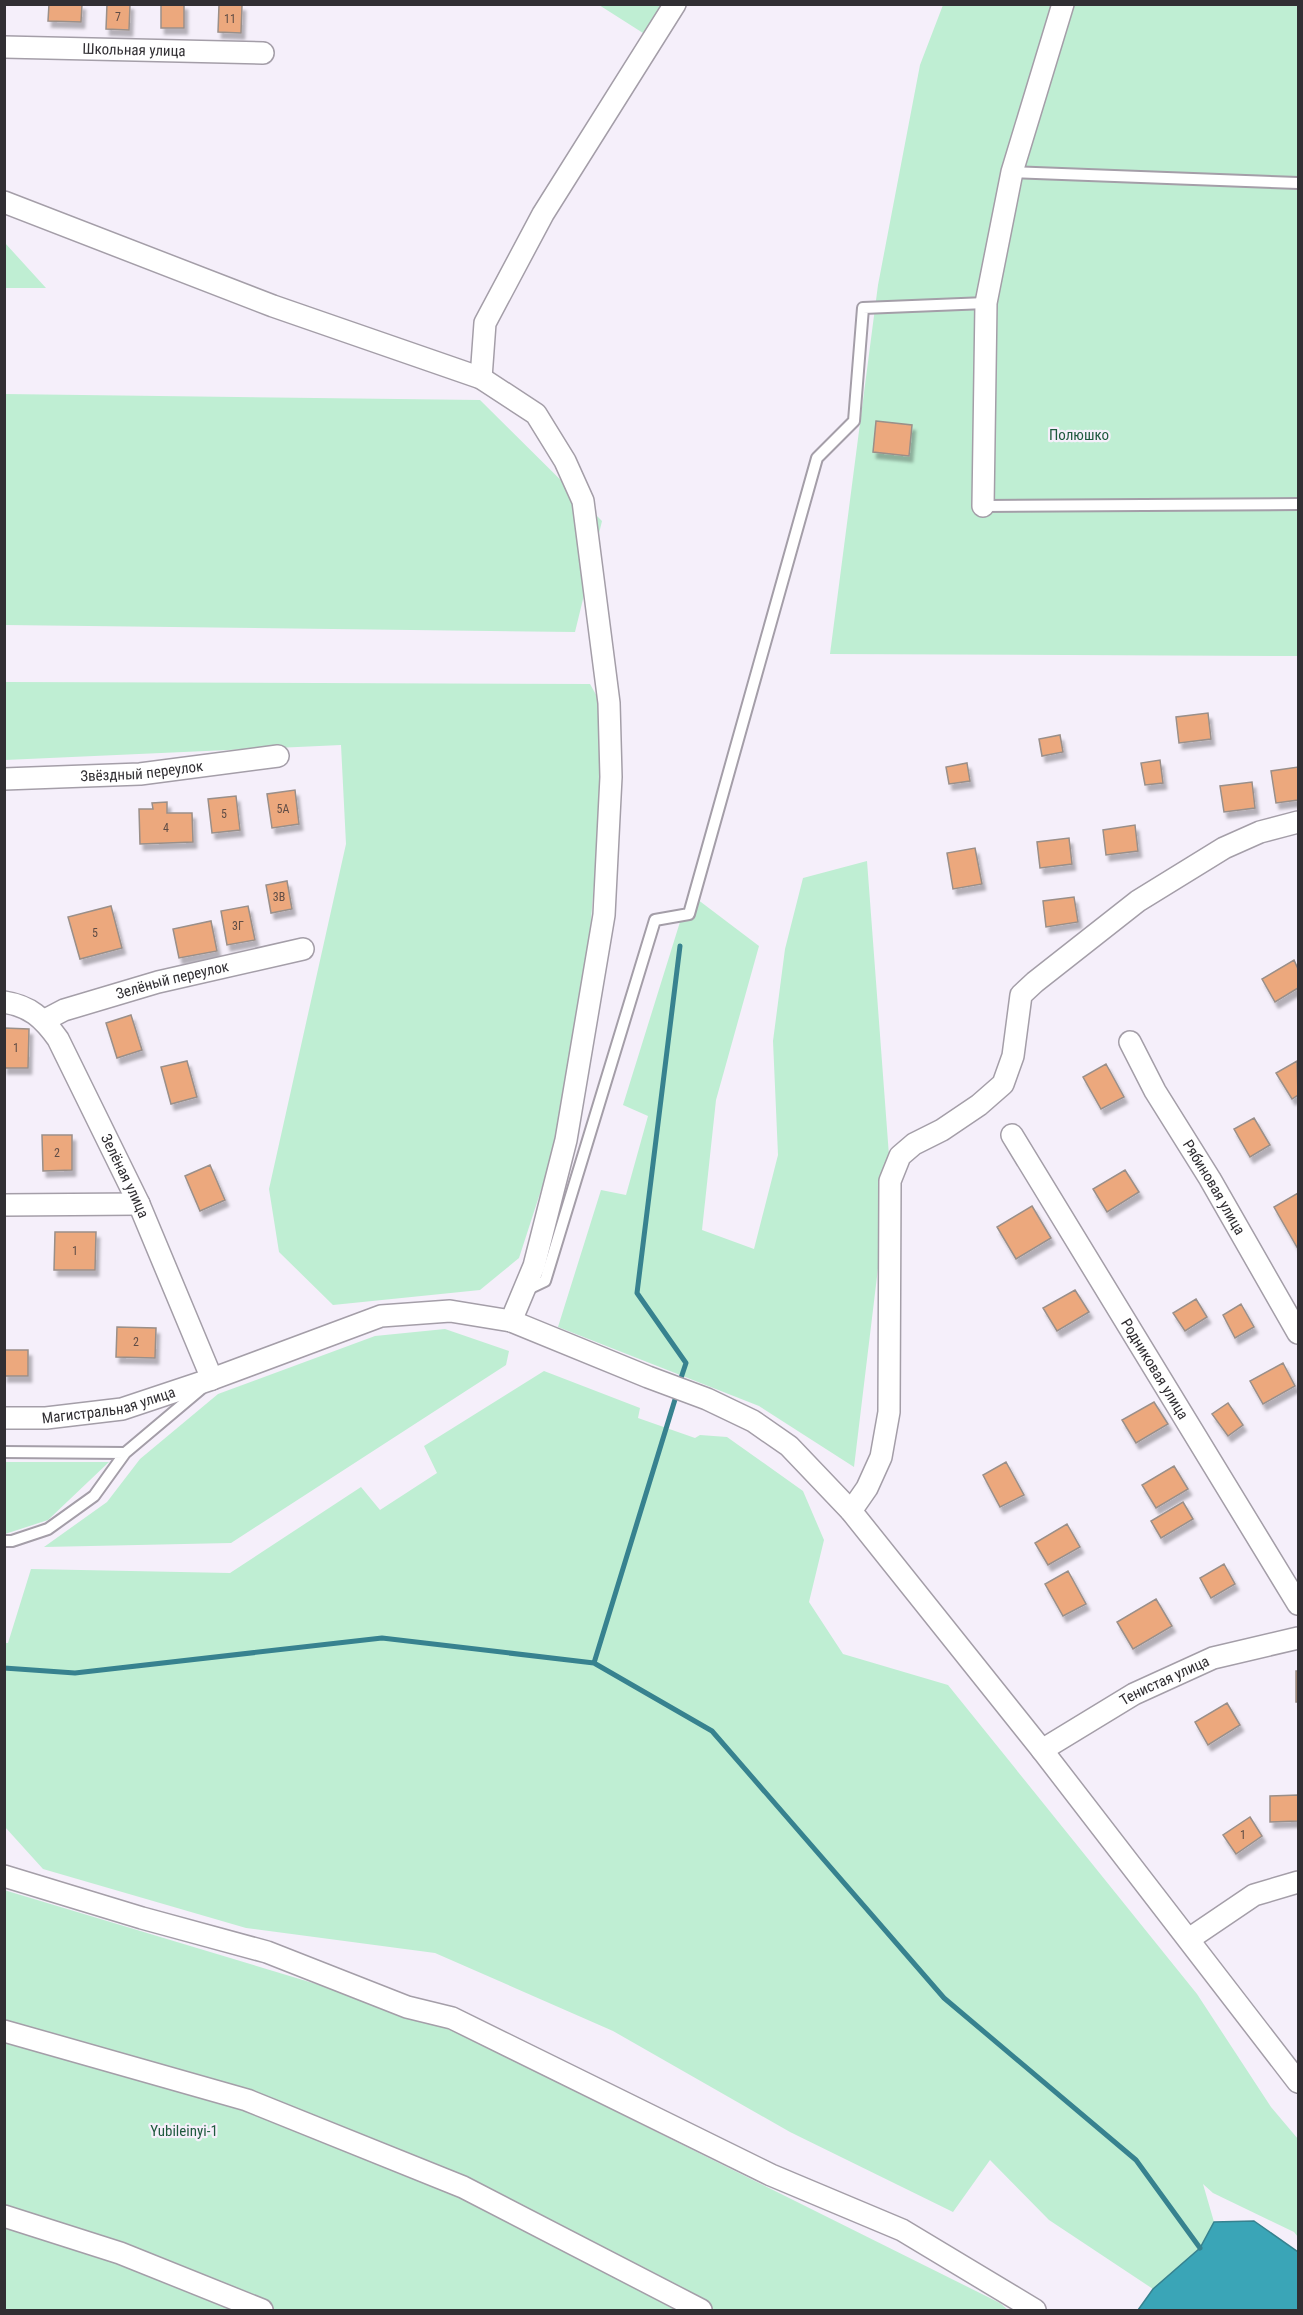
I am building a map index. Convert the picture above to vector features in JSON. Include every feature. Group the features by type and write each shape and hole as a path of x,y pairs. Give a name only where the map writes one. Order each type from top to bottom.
{"street":[{"path":"481,378 485,323 490,313 543,214 675,4"},
{"path":"983,506 986,303 1012,172 1062,4"},
{"name":"Школьная улица","path":"4,47 263,53"},
{"path":"4,202 273,306 481,378 536,414 565,461 583,501 609,703 611,777 604,915 566,1140 534,1266 511,1321"},
{"name":"Звёздный переулок","path":"4,779 140,774 278,756"},
{"path":"851,1511 867,1488 881,1457 889,1412 890,1181 900,1156 914,1144 942,1130 980,1105 1003,1083 1013,1056 1021,995 1035,982 1138,901 1224,848 1260,832 1299,822"},
{"name":"Зелёный переулок","path":"45,1020 64,1010 158,982 303,949"},
{"name":"Зелёная улица","path":"4,1002 30,1008 45,1020 58,1038 139,1204 213,1379"},
{"name":"Рябиновая улица","path":"1130,1042 1155,1091 1210,1179 1299,1333"},
{"name":"Родниковая улица","path":"1012,1135 1299,1604"},
{"path":"4,1205 139,1204"},
{"name":"Магистральная улица","path":"4,1418 46,1418 122,1409 213,1379 381,1316 450,1311 511,1321 707,1399 753,1421 789,1446 851,1511 1042,1750 1299,2082"},
{"name":"Тенистая улица","path":"1042,1750 1134,1694 1213,1658 1299,1638"},
{"path":"4,1876 142,1918 267,1952 407,2007 452,2018 771,2175 902,2230 1035,2310"},
{"path":"1189,1939 1254,1894 1299,1882"},
{"path":"4,2031 247,2100 453,2183 701,2310"},
{"path":"4,2216 120,2253 262,2310"}],"lane":[{"path":"1012,172 1299,183"},
{"path":"523,1291 545,1281 655,920 689,914 817,458 854,421 863,308 986,303"},
{"path":"983,506 1299,504"},
{"path":"4,1541 12,1541 48,1529 94,1496 125,1453 213,1379"},
{"path":"4,1452 125,1453"}],"green space":[{"path":"599,5 684,5 654,40"},
{"name":"Полюшко","path":"943,5 1298,5 1298,656 830,654 878,285 920,65"},
{"path":"5,243 46,288 5,288"},
{"path":"5,394 480,400 602,521 575,632 5,625"},
{"path":"4,682 590,684 608,716 589,944 554,1150 519,1258 480,1290 333,1305 279,1252 269,1189 346,844 341,745 5,760"},
{"path":"867,861 890,1169 854,1467 759,1406 558,1327 601,1190 626,1195 648,1116 623,1105 689,893 759,946 716,1100 702,1230 754,1249 778,1155 773,1041 785,949 803,878"},
{"path":"445,1329 509,1351 506,1365 231,1543 44,1547 107,1502 140,1459 218,1394 375,1336"},
{"path":"544,1371 640,1408 638,1418 695,1438 700,1435 727,1437 803,1491 824,1540 809,1602 843,1654 948,1685 1197,1994 1271,2107 1298,2139 1298,2237 1294,2232 1213,2193 1203,2184 1214,2222 1200,2248 1153,2289 1049,2220 990,2160 953,2212 790,2132 613,2031 435,1953 246,1928 43,1869 5,1827 5,1643 8,1643 31,1569 230,1573 361,1487 380,1510 437,1473 424,1446"},
{"path":"5,1462 109,1462 48,1520 5,1534"},
{"name":"Yubileinyi-1","path":"4,1890 426,2017 1000,2303 1008,2310 5,2310"}],"water":[{"path":"1254,2221 1298,2252 1298,2310 1138,2310 1153,2289 1200,2248 1214,2222"}],"building":[{"path":"49,4 82,4 81,22 48,21"},
{"path":"107,4 130,4 129,30 106,29"},
{"path":"161,4 184,4 184,28 161,28"},
{"path":"219,5 242,5 241,33 218,32"},
{"path":"876,421 912,425 909,456 873,452"},
{"path":"1208,713 1211,739 1179,743 1176,717"},
{"path":"1060,735 1063,752 1042,756 1039,739"},
{"path":"1160,760 1163,783 1145,785 1141,763"},
{"path":"967,763 970,781 949,784 946,767"},
{"path":"1298,767 1298,800 1276,803 1271,771"},
{"path":"1252,782 1255,808 1224,812 1220,786"},
{"path":"295,790 299,824 272,828 267,794"},
{"path":"236,796 240,830 212,833 208,799"},
{"path":"167,802 167,813 192,813 193,842 140,844 139,809 153,809 152,803"},
{"path":"1135,825 1138,851 1106,855 1103,830"},
{"path":"1069,838 1072,864 1040,868 1037,842"},
{"path":"975,848 982,884 953,889 947,853"},
{"path":"287,881 292,909 271,913 266,885"},
{"path":"1074,897 1078,922 1046,927 1043,901"},
{"path":"111,906 122,948 80,959 68,917"},
{"path":"248,906 255,940 227,945 221,911"},
{"path":"211,921 217,951 179,958 173,929"},
{"path":"1294,960 1298,969 1298,988 1275,1002 1262,979"},
{"path":"131,1015 142,1050 117,1058 106,1023"},
{"path":"4,1028 29,1029 28,1068 4,1068"},
{"path":"187,1061 197,1097 171,1104 161,1067"},
{"path":"1297,1061 1298,1095 1292,1099 1276,1073"},
{"path":"1106,1064 1124,1097 1101,1109 1083,1077"},
{"path":"1254,1118 1270,1145 1250,1157 1234,1129"},
{"path":"42,1135 72,1135 72,1170 43,1171"},
{"path":"210,1165 225,1200 200,1211 185,1176"},
{"path":"1125,1170 1139,1192 1107,1212 1093,1189"},
{"path":"1298,1193 1298,1249 1274,1207"},
{"path":"1032,1206 1051,1238 1016,1259 997,1227"},
{"path":"55,1232 96,1232 95,1270 54,1270"},
{"path":"1075,1290 1089,1312 1057,1331 1043,1308"},
{"path":"1196,1299 1207,1317 1185,1331 1173,1313"},
{"path":"1241,1304 1254,1327 1235,1338 1223,1315"},
{"path":"117,1327 156,1328 155,1358 116,1357"},
{"path":"4,1350 28,1350 28,1376 4,1376"},
{"path":"1283,1363 1295,1386 1263,1404 1250,1381"},
{"path":"1154,1402 1168,1424 1136,1443 1122,1420"},
{"path":"1228,1403 1243,1425 1228,1436 1212,1414"},
{"path":"1006,1462 1024,1495 1000,1507 983,1475"},
{"path":"1174,1466 1188,1489 1156,1508 1142,1485"},
{"path":"1183,1502 1193,1519 1161,1538 1151,1521"},
{"path":"1067,1524 1080,1547 1048,1565 1035,1543"},
{"path":"1224,1564 1235,1584 1211,1598 1200,1578"},
{"path":"1068,1571 1086,1604 1063,1616 1045,1584"},
{"path":"1156,1599 1172,1626 1133,1649 1117,1622"},
{"path":"1296,1671 1298,1671 1298,1702 1296,1702"},
{"path":"1227,1703 1240,1725 1208,1745 1195,1722"},
{"path":"1298,1795 1298,1821 1270,1822 1270,1796"},
{"path":"1250,1817 1262,1836 1236,1854 1223,1835"}],"waterway":[{"path":"679,1384 686,1363 637,1293 680,946"},
{"path":"677,1393 594,1663 712,1731 944,1998 1136,2160 1200,2248"},
{"path":"4,1668 75,1673 382,1638 594,1663"}]}
